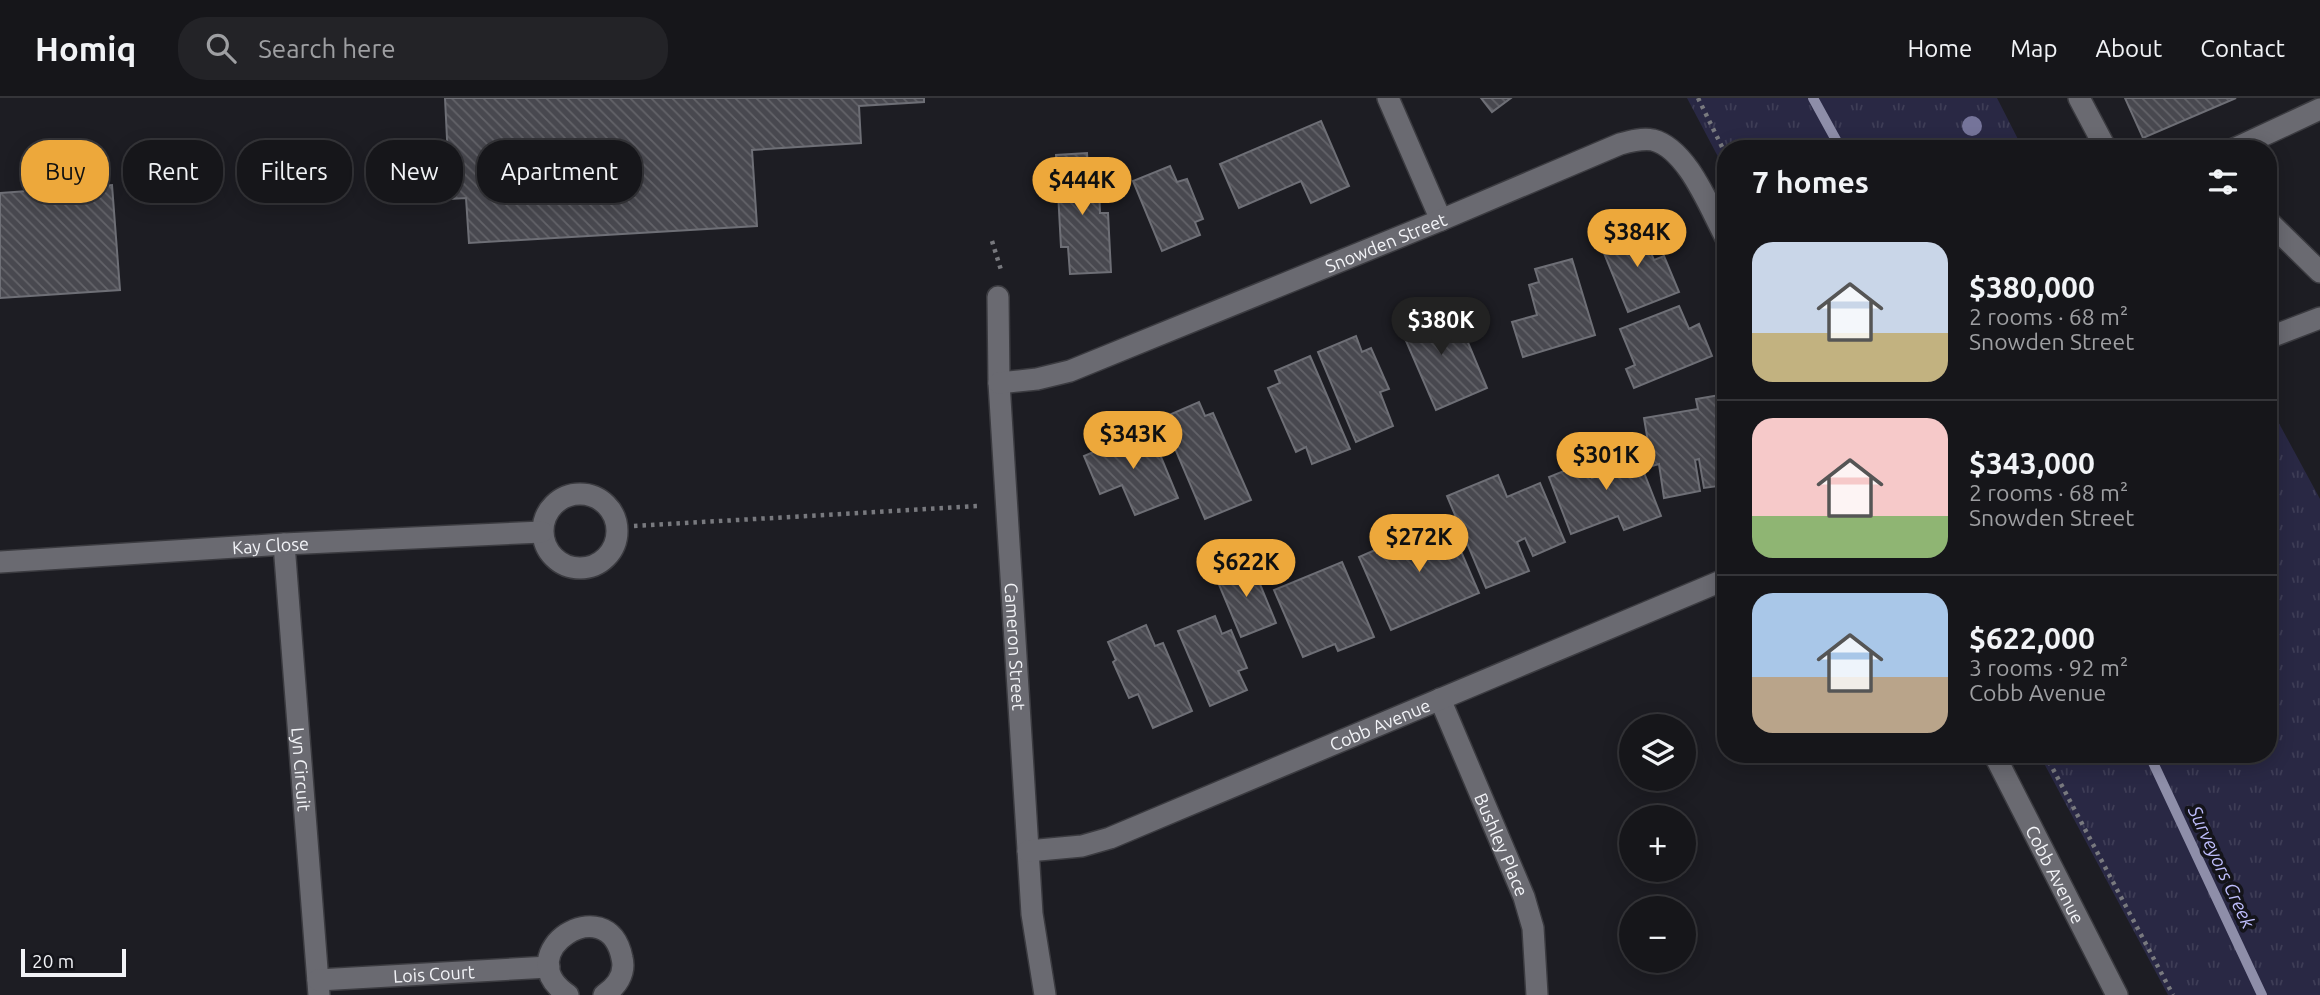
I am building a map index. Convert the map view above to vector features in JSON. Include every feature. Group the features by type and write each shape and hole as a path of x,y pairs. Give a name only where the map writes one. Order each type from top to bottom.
{"street":[{"path":"1388,98 1441,220"},
{"path":"2079,98 2101,140"},
{"path":"2253,140 2320,109"},
{"name":"Snowden Street","path":"999,383 1070,372 1620,144 1654,140 1680,158 1717,222"},
{"path":"2277,230 2320,272"},
{"name":"Cameron Street","path":"999,297 999,383 1032,914 1045,995"},
{"path":"2277,335 2320,318"},
{"name":"Kay Close","path":"0,562 284,544 542,532"},
{"name":"Lyn Circuit","path":"284,544 318,987"},
{"name":"Cobb Avenue","path":"1028,851 1082,846 1110,838 1717,583"},
{"name":"Bushley Place","path":"1440,699 1524,897 1533,928 1537,995"},
{"name":"Cobb Avenue","path":"1999,763 2117,995"},
{"path":"568,995 553,979 550,967 554,944 562,936 583,926 606,932 615,940 624,962 622,975 616,985 604,995"},
{"name":"Lois Court","path":"318,987 550,967"}],"path":[{"path":"1698,98 1719,140"},
{"path":"634,526 983,506"},
{"path":"2050,763 2173,995"}],"green space":[{"path":"1687,98 1997,98 2018,140 1717,140 1717,155"},
{"path":"2277,420 2320,499 2320,995 2168,995 2044,763 2277,763"}],"building":[{"path":"445,98 924,98 924,102 859,106 861,143 752,150 757,226 469,243 466,198 463,198 463,140 447,140"},
{"path":"1481,98 1511,98 1492,112"},
{"path":"2125,98 2236,98 2143,138"},
{"path":"1321,121 1349,186 1311,203 1301,181 1239,208 1220,164"},
{"path":"1087,153 1089,187 1099,186 1100,213 1108,213 1111,272 1070,274 1068,247 1061,247 1056,155"},
{"path":"1170,166 1177,182 1187,179 1203,219 1195,222 1200,235 1162,251 1133,181"},
{"path":"109,185 112,185 120,290 0,298 0,193 21,192 21,203 109,203"},
{"path":"1639,225 1654,260 1664,256 1679,292 1628,312 1599,241"},
{"path":"1572,259 1595,335 1523,357 1512,322 1537,315 1529,285 1539,282 1535,269"},
{"path":"1439,302 1453,337 1464,333 1487,388 1436,410 1397,320"},
{"path":"1679,306 1689,329 1699,324 1712,356 1634,388 1626,369 1635,365 1620,329"},
{"path":"1356,336 1362,352 1371,348 1389,389 1380,392 1393,426 1356,442 1318,352"},
{"path":"1310,356 1350,449 1312,464 1306,447 1296,452 1268,388 1280,383 1275,371"},
{"path":"1717,396 1717,486 1704,488 1699,459 1695,460 1700,491 1664,498 1659,464 1652,466 1644,418 1698,409 1696,399"},
{"path":"1199,402 1205,416 1213,413 1251,500 1205,519 1162,418"},
{"path":"1149,428 1178,498 1135,515 1122,485 1100,494 1084,456"},
{"path":"1632,442 1661,516 1624,530 1618,516 1571,534 1549,477 1586,462 1592,478 1602,474 1595,456"},
{"path":"1498,475 1507,497 1540,483 1565,542 1533,556 1525,538 1517,542 1529,571 1486,588 1447,496"},
{"path":"1437,515 1447,519 1479,593 1391,630 1359,557 1421,530 1424,521"},
{"path":"1250,560 1276,623 1241,637 1215,575"},
{"path":"1342,562 1374,637 1338,651 1335,644 1303,657 1274,590"},
{"path":"1215,616 1222,634 1231,630 1247,668 1238,671 1247,690 1210,706 1178,631"},
{"path":"1146,625 1155,646 1163,643 1192,711 1153,728 1138,694 1129,698 1113,662 1116,660 1108,642"}],"waterway":[{"name":"Surveyors Creek","path":"1813,98 1836,140"},
{"name":"Surveyors Creek","path":"2153,763 2262,995"}]}
